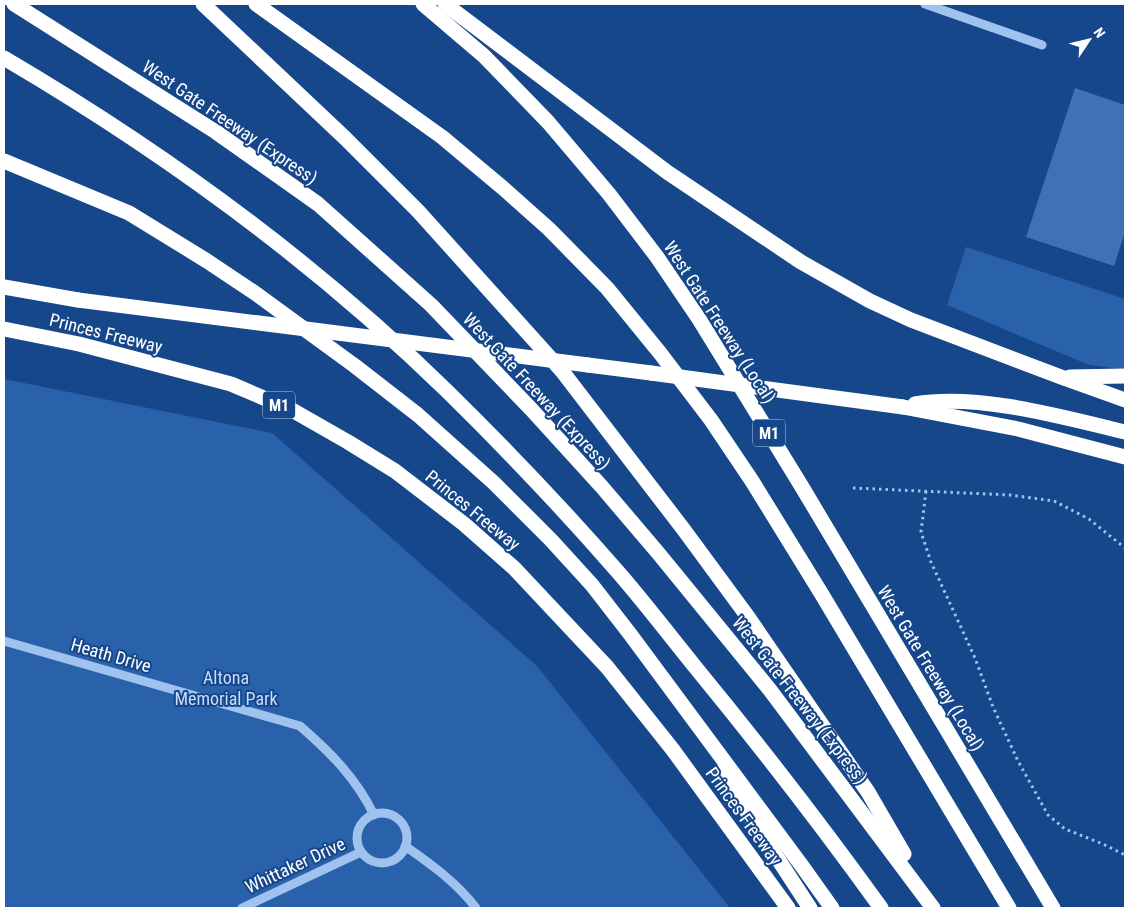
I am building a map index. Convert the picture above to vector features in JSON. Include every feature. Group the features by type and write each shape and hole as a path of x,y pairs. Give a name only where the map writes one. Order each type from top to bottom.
{"highway":[{"name":"West Gate Freeway (Express)","path":"14,4 216,132 318,204 430,306 531,409 602,487 659,554 770,690 934,908"},
{"path":"203,4 418,211 562,371 748,617 868,792 934,908"},
{"path":"256,4 442,137 549,229 607,288 700,405 752,481 1010,908"},
{"name":"West Gate Freeway (Local)","path":"423,4 484,56 548,122 609,194 657,257 699,320 802,487 1053,908"},
{"path":"445,4 667,172 801,262 870,302 911,320 1125,400"},
{"path":"4,58 119,128 203,186 283,248 358,310 446,390 525,468 619,574 736,717 882,908"},
{"path":"4,161 129,213 207,261 356,366 418,415 494,483 580,572 630,634 832,908"},
{"path":"4,287 78,300 904,407 1025,431 1125,457"},
{"name":"Princes Freeway","path":"4,329 79,344 231,384 292,410 394,471 464,524 514,568 607,667 673,750 788,908"},
{"path":"1061,377 1125,376"},
{"path":"904,407 928,402 968,401 1044,414 1125,432"},
{"path":"630,634 810,908"}],"lane":[{"path":"926,4 1042,45"},
{"name":"Heath Drive","path":"4,641 300,726 325,748 353,778 374,814"},
{"path":"374,814 389,815 401,823 406,838 406,846 402,853 396,859 381,864 366,858 361,852 357,838 358,830 367,818 374,814"},
{"path":"406,846 437,869 476,908"},
{"name":"Whittaker Drive","path":"242,908 361,852"}],"path":[{"path":"853,488 1010,495 1054,501 1089,518 1125,548"},
{"path":"926,491 921,532 931,562 975,658 993,707 1018,761 1048,815 1065,829 1125,855"}],"green space":[{"path":"966,247 1125,299 1125,368 1089,365 947,305"},
{"name":"Altona Memorial Park","path":"4,379 272,433 537,666 730,908 4,908"}],"building":[{"path":"1075,88 1125,105 1125,232 1114,266 1026,237"}]}
